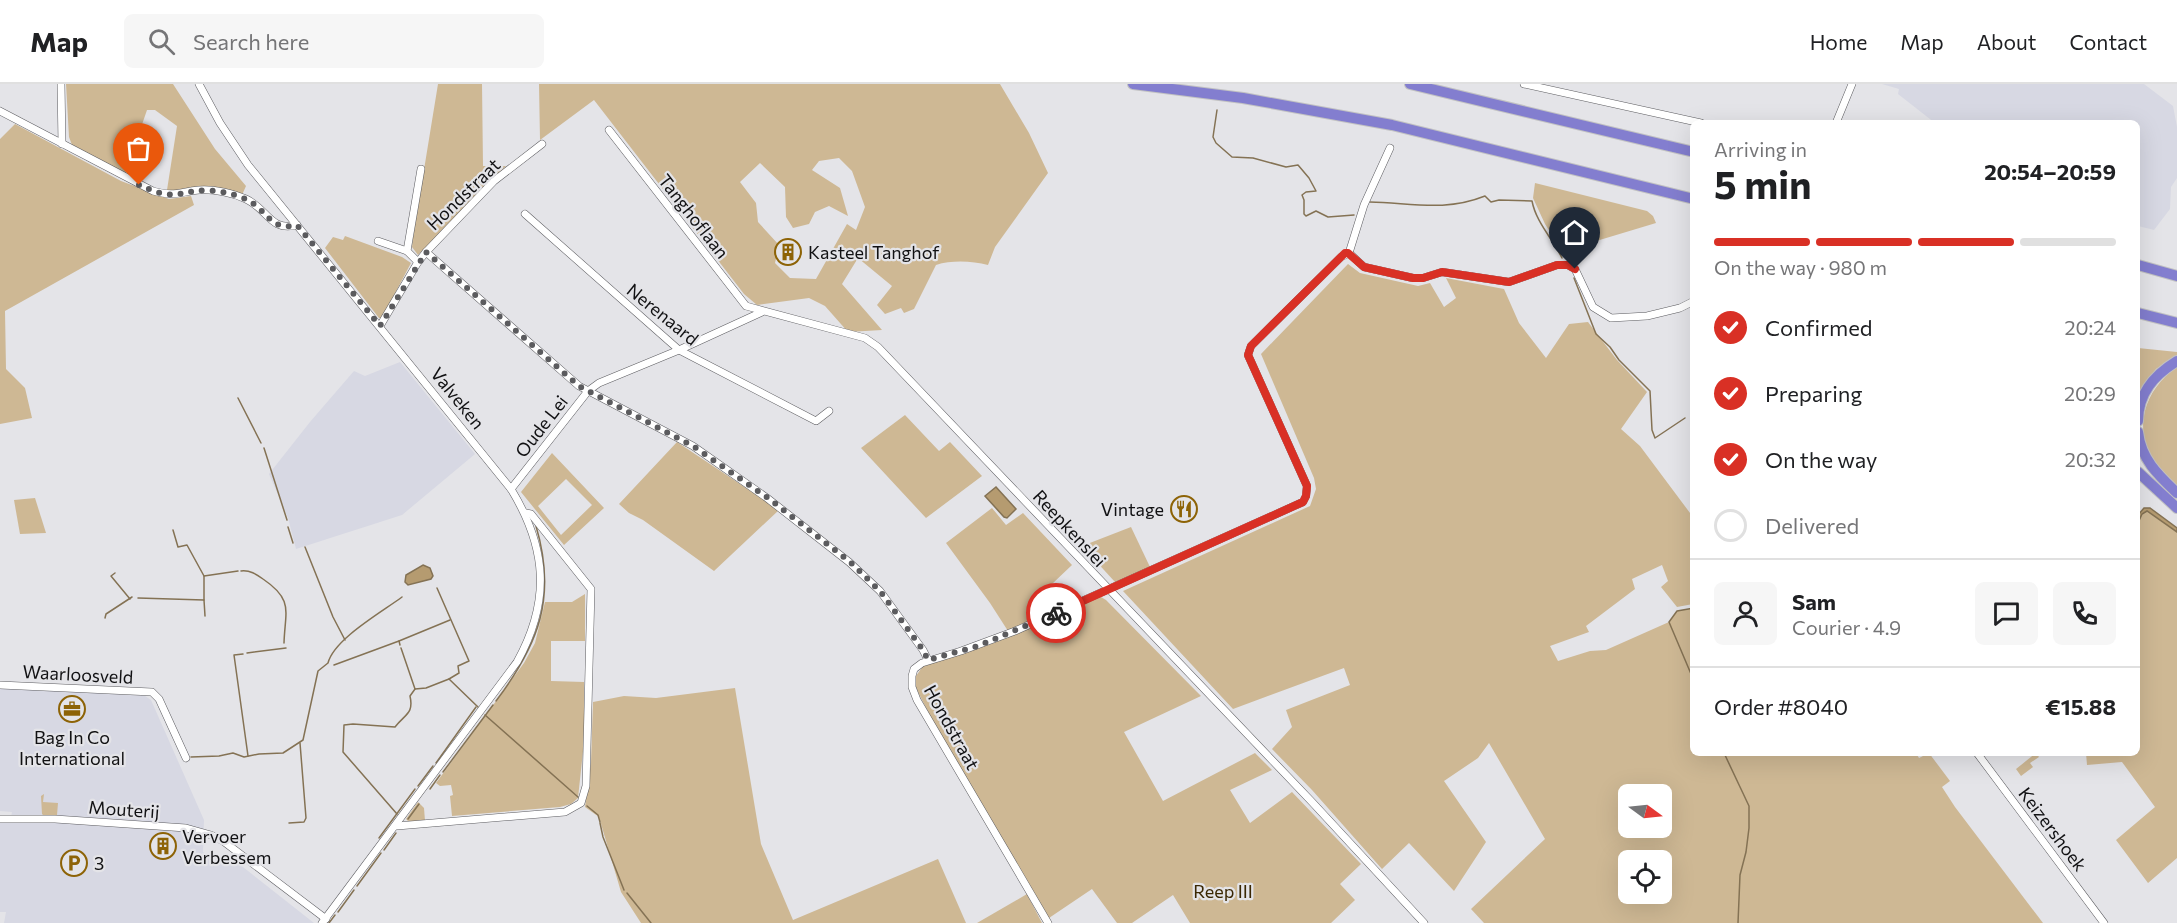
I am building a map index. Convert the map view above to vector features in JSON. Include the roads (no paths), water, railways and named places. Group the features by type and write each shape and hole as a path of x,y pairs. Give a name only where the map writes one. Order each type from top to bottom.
{"highway":[{"path":"1133,84 1243,98 1392,125 1690,198"},
{"path":"1410,84 1690,151"},
{"path":"2140,266 2177,276"},
{"path":"2140,314 2177,323"},
{"path":"2140,408 2142,395 2150,383 2177,361"},
{"path":"2140,447 2148,463 2177,493"},
{"path":"2140,474 2177,508"}],"street":[{"path":"61,84 62,144"},
{"name":"Valveken","path":"199,84 220,123 248,165 512,489 526,513"},
{"path":"1524,84 1690,121"},
{"path":"1837,120 1852,84"},
{"path":"0,111 153,191 178,195 199,190 232,195 247,200 262,210 277,226 287,228 297,225"},
{"name":"Tanghoflaan","path":"609,130 746,306 762,312"},
{"name":"Hondstraat","path":"542,144 494,181 426,252 579,386 693,446 793,516 870,580 906,626 928,660 916,667 913,672 912,687 917,700 1048,923"},
{"path":"928,660 978,646 1303,502 1307,486 1248,355 1251,346 1341,257 1348,253 1364,205 1390,148"},
{"name":"Hondstraat","path":"407,251 421,169"},
{"name":"Nerenaard","path":"525,214 679,350 816,421 829,411"},
{"path":"378,242 407,251 418,262"},
{"path":"380,326 426,252"},
{"path":"1348,253 1364,267 1413,278 1423,278 1442,272 1509,282 1557,265 1568,265 1575,269 1593,307 1611,318 1647,316 1680,308 1690,303"},
{"name":"Oude Lei","path":"512,489 588,391 598,383 679,350 762,312"},
{"name":"Reepkenslei","path":"762,312 866,338 878,347 1312,802 1424,923"},
{"path":"324,921 509,675 530,639 539,603 540,574 535,536 526,513"},
{"path":"397,826 565,812 581,802 586,786 591,589 531,514 526,513"},
{"name":"Waarloosveld","path":"0,686 152,692 159,699 186,758"},
{"name":"Keizershoek","path":"1979,756 2104,923"},
{"name":"Mouterij","path":"0,819 55,819 186,828 198,831 223,842 324,921"}],"waterway":[{"path":"1217,110 1213,137 1216,143 1232,157 1253,158 1286,167 1298,165 1309,178 1316,191 1302,195 1306,216 1316,211 1328,217 1354,215"},
{"path":"1370,202 1442,205 1456,204 1485,196 1491,202 1499,200 1532,201 1541,223 1562,258"},
{"path":"1574,278 1596,334 1650,391 1652,430 1655,438 1685,418"},
{"path":"238,398 261,443"},
{"path":"264,448 287,520"},
{"path":"496,701 523,660 540,619 545,575 536,526"},
{"path":"288,527 293,543"},
{"path":"173,530 178,547 187,545 204,576 204,600"},
{"path":"305,547 333,617 345,640"},
{"path":"204,576 238,571"},
{"path":"241,571 255,574 280,593 286,607 284,643"},
{"path":"115,573 111,576 130,599"},
{"path":"437,588 469,661 458,666 459,673 449,679 478,707"},
{"path":"105,618 106,614 132,597"},
{"path":"191,757 233,753 244,757 283,753 303,740 318,671 328,663 332,654 349,636 402,597"},
{"path":"138,598 204,600 205,616"},
{"path":"1690,609 1677,611 1669,622 1690,672"},
{"path":"400,645 399,641 450,620"},
{"path":"334,665 399,641"},
{"path":"247,653 286,648"},
{"path":"401,648 415,689 426,688 449,679"},
{"path":"243,654 234,655 248,756"},
{"path":"397,814 343,752 344,725 395,727 410,710 410,696 415,689"},
{"path":"443,772 493,705"},
{"path":"436,763 476,707"},
{"path":"485,715 578,797"},
{"path":"289,823 304,822 306,818 300,743"},
{"path":"1725,756 1749,806 1746,852 1740,875 1738,923"},
{"path":"418,786 433,766"},
{"path":"430,789 440,775"},
{"path":"379,838 415,789"},
{"path":"408,819 419,804"},
{"path":"587,806 598,815 600,822"},
{"path":"600,823 603,837 624,890"},
{"path":"384,850 396,833"},
{"path":"357,886 381,853"},
{"path":"338,912 354,890"},
{"path":"627,893 651,923"},
{"path":"329,923 335,915"}],"place":[{"name":"Kasteel Tanghof","path":"788,252"},
{"name":"Vintage","path":"1184,509"},
{"name":"Bag In Co International","path":"72,709"},
{"name":"Vervoer Verbessem","path":"163,846"},
{"name":"3","path":"74,863"}],"park label":[{"name":"Reep III","path":"1223,891"}]}
